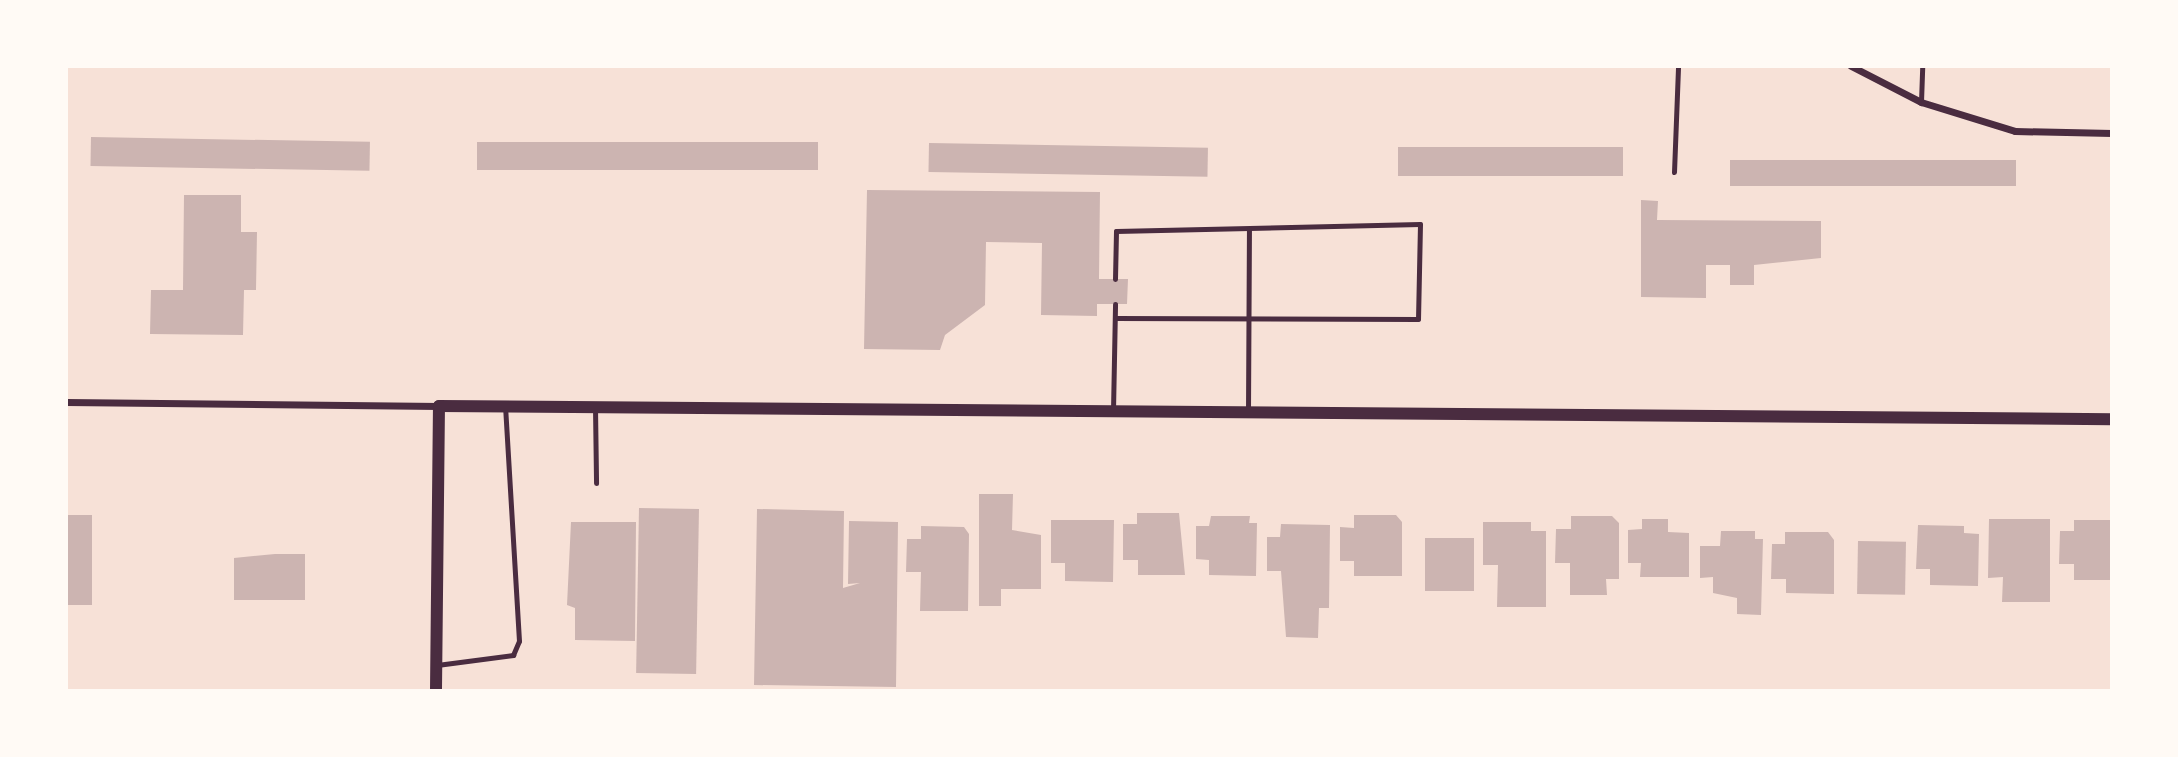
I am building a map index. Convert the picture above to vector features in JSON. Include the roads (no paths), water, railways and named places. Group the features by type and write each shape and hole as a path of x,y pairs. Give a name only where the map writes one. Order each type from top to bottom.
{"street":[{"path":"1851,66 1921,102 2015,131 2112,133"},
{"path":"66,402 2112,419"},
{"path":"436,691 439,406"}],"lane":[{"path":"1674,172 1678,66"},
{"path":"1921,102 1922,66"},
{"path":"1115,279 1116,231 1420,224 1418,319 1115,318"},
{"path":"1248,412 1249,229"},
{"path":"1113,411 1115,304"},
{"path":"437,665 513,655 519,641 505,406"},
{"path":"595,407 596,483"}]}
